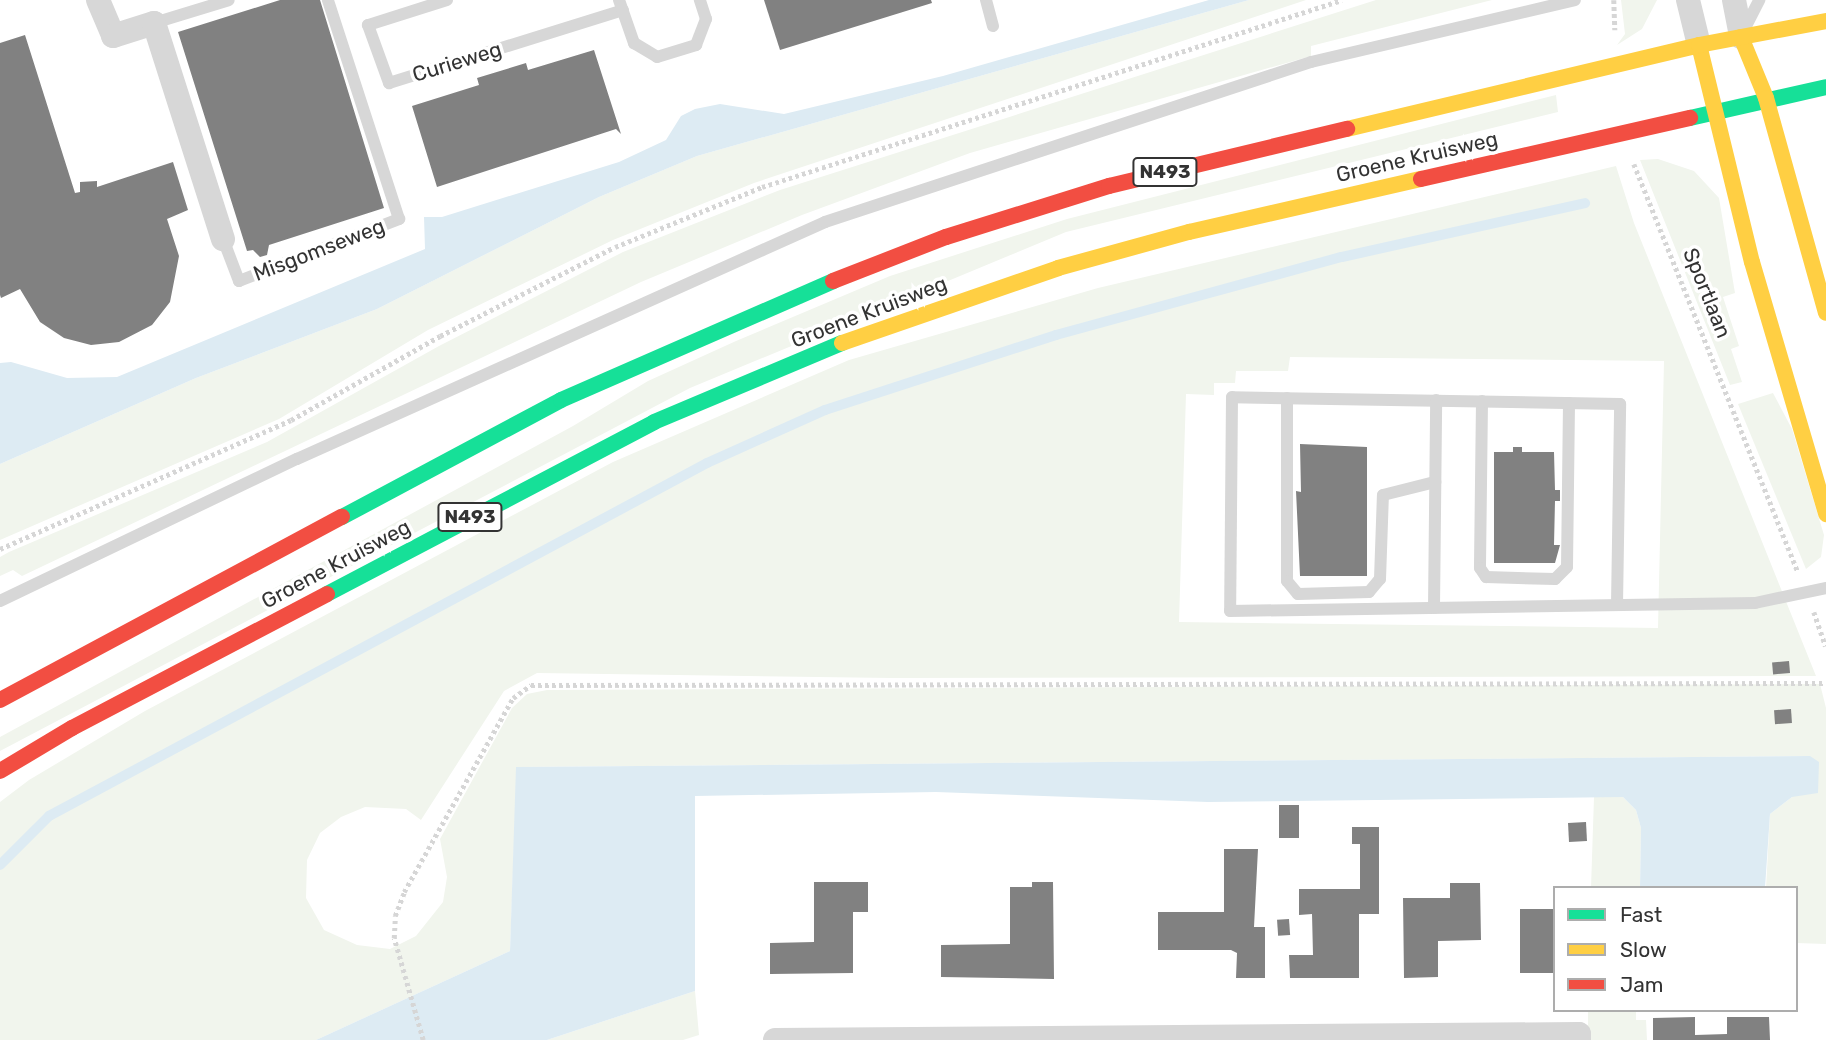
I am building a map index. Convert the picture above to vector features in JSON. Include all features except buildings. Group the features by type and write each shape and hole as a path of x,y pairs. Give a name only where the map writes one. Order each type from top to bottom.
{"main road":[{"name":"Groene Kruisweg","path":"0,700 561,400 819,286 946,237 1109,186 1612,65 1826,21"},
{"path":"1741,37 1766,98 1826,313"},
{"path":"1699,45 1713,111 1826,514"},
{"name":"Groene Kruisweg","path":"0,771 84,721 654,422 878,328 1058,268 1189,232 1766,98 1826,87"}],"street":[{"path":"99,0 113,36 155,23"},
{"path":"1688,0 1699,45"},
{"path":"1734,0 1741,37"},
{"name":"Misgomseweg","path":"155,23 223,239"},
{"path":"775,1040 1579,1037"}],"lane":[{"path":"155,23 229,0"},
{"name":"Misgomseweg","path":"223,239 239,281 399,219 328,0"},
{"name":"Curieweg","path":"447,0 368,25 389,83 621,5 634,43 657,57 696,45 706,19 700,0"},
{"path":"986,0 993,26"},
{"path":"0,601 297,459 825,222 1311,62 1576,0"},
{"path":"1741,37 1759,0"},
{"path":"1617,605 1620,404 1232,397 1230,611 1755,603 1826,589"},
{"path":"1287,398 1287,581 1298,594 1368,592 1380,579 1383,495 1435,482"},
{"path":"1434,608 1436,400"},
{"path":"1482,401 1480,568 1486,578 1555,579 1567,567 1569,403"}],"path":[{"path":"0,549 291,420 440,336 615,247 762,187 1342,0"},
{"path":"1612,65 1608,50 1617,18 1614,0"},
{"name":"Sportlaan","path":"1626,131 1662,237 1826,646"},
{"path":"424,1040 394,937 404,892 513,698 531,685 1826,682"}],"shaded area":[{"path":"1209,0 1249,0 697,156 599,197 377,309 196,378 0,464 0,363 11,362 67,378 117,377 425,249 424,217 442,217 619,162 666,140 681,116 695,109 720,104 784,114 943,76"},
{"path":"1249,0 1306,0 754,183 613,240 428,330 279,419 0,540 0,464 196,378 377,309 599,197 697,156"},
{"path":"1376,0 1492,0 1311,46 1311,56 970,153 802,215 641,282 22,576 13,570 0,576 0,557 9,552 267,442 439,346 623,252 780,190"},
{"path":"1621,0 1657,0 1642,29 1617,45 1625,34"},
{"path":"1556,95 1558,112 1066,232 690,388 0,751 0,737 573,426 648,381 890,276 1067,219"},
{"path":"1658,159 1694,171 1719,198 1735,293 1723,297 1739,346 1731,349 1742,382 1730,385 1640,160"},
{"path":"1616,166 1634,223 1816,676 892,678 537,673 504,691 421,820 406,809 365,807 341,817 320,833 307,860 306,898 324,930 357,945 390,949 416,936 443,902 447,877 440,839 512,708 527,694 547,690 1820,684 1826,708 1826,944 1798,943 1798,886 1766,886 1770,814 1792,797 1809,756 517,767 510,951 316,1040 0,1040 0,802 29,780 145,711 613,462 849,360 1098,288","holes":["1290,357 1664,361 1658,628 1179,622 1186,394 1214,395 1214,383 1235,383 1236,371 1288,371"]},
{"path":"1773,393 1792,429 1824,535 1821,557 1806,569 1738,404"},
{"path":"1810,756 1819,762 1818,793 1792,797 1770,814 1765,886 1640,886 1641,828 1636,810 1623,797 1208,802 936,792 695,796 695,991 547,1040 316,1040 510,951 516,767"},
{"path":"1594,797 1623,797 1636,810 1641,828 1640,886 1591,886"},
{"path":"695,991 699,1035 683,1040 547,1040"},
{"path":"1588,1012 1636,1012 1636,1020 1646,1020 1647,1040 1588,1040"}],"waterway":[{"path":"0,865 49,816 707,463 825,410 1056,335 1342,257 1585,203"}],"traffic: fast":[{"path":"1690,118 1826,87"},
{"path":"342,517 561,400 833,281"},
{"path":"327,594 654,422 842,343"}],"traffic: slow":[{"path":"1347,129 1699,45 1826,21"},
{"path":"1741,37 1766,98 1826,313"},
{"path":"1699,45 1752,262 1826,514"},
{"path":"842,343 1058,268 1189,232 1421,179"}],"traffic: jam":[{"path":"1421,179 1690,118"},
{"path":"833,281 946,237 1109,186 1347,129"},
{"path":"0,700 342,517"},
{"path":"0,771 72,728 327,594"}]}
